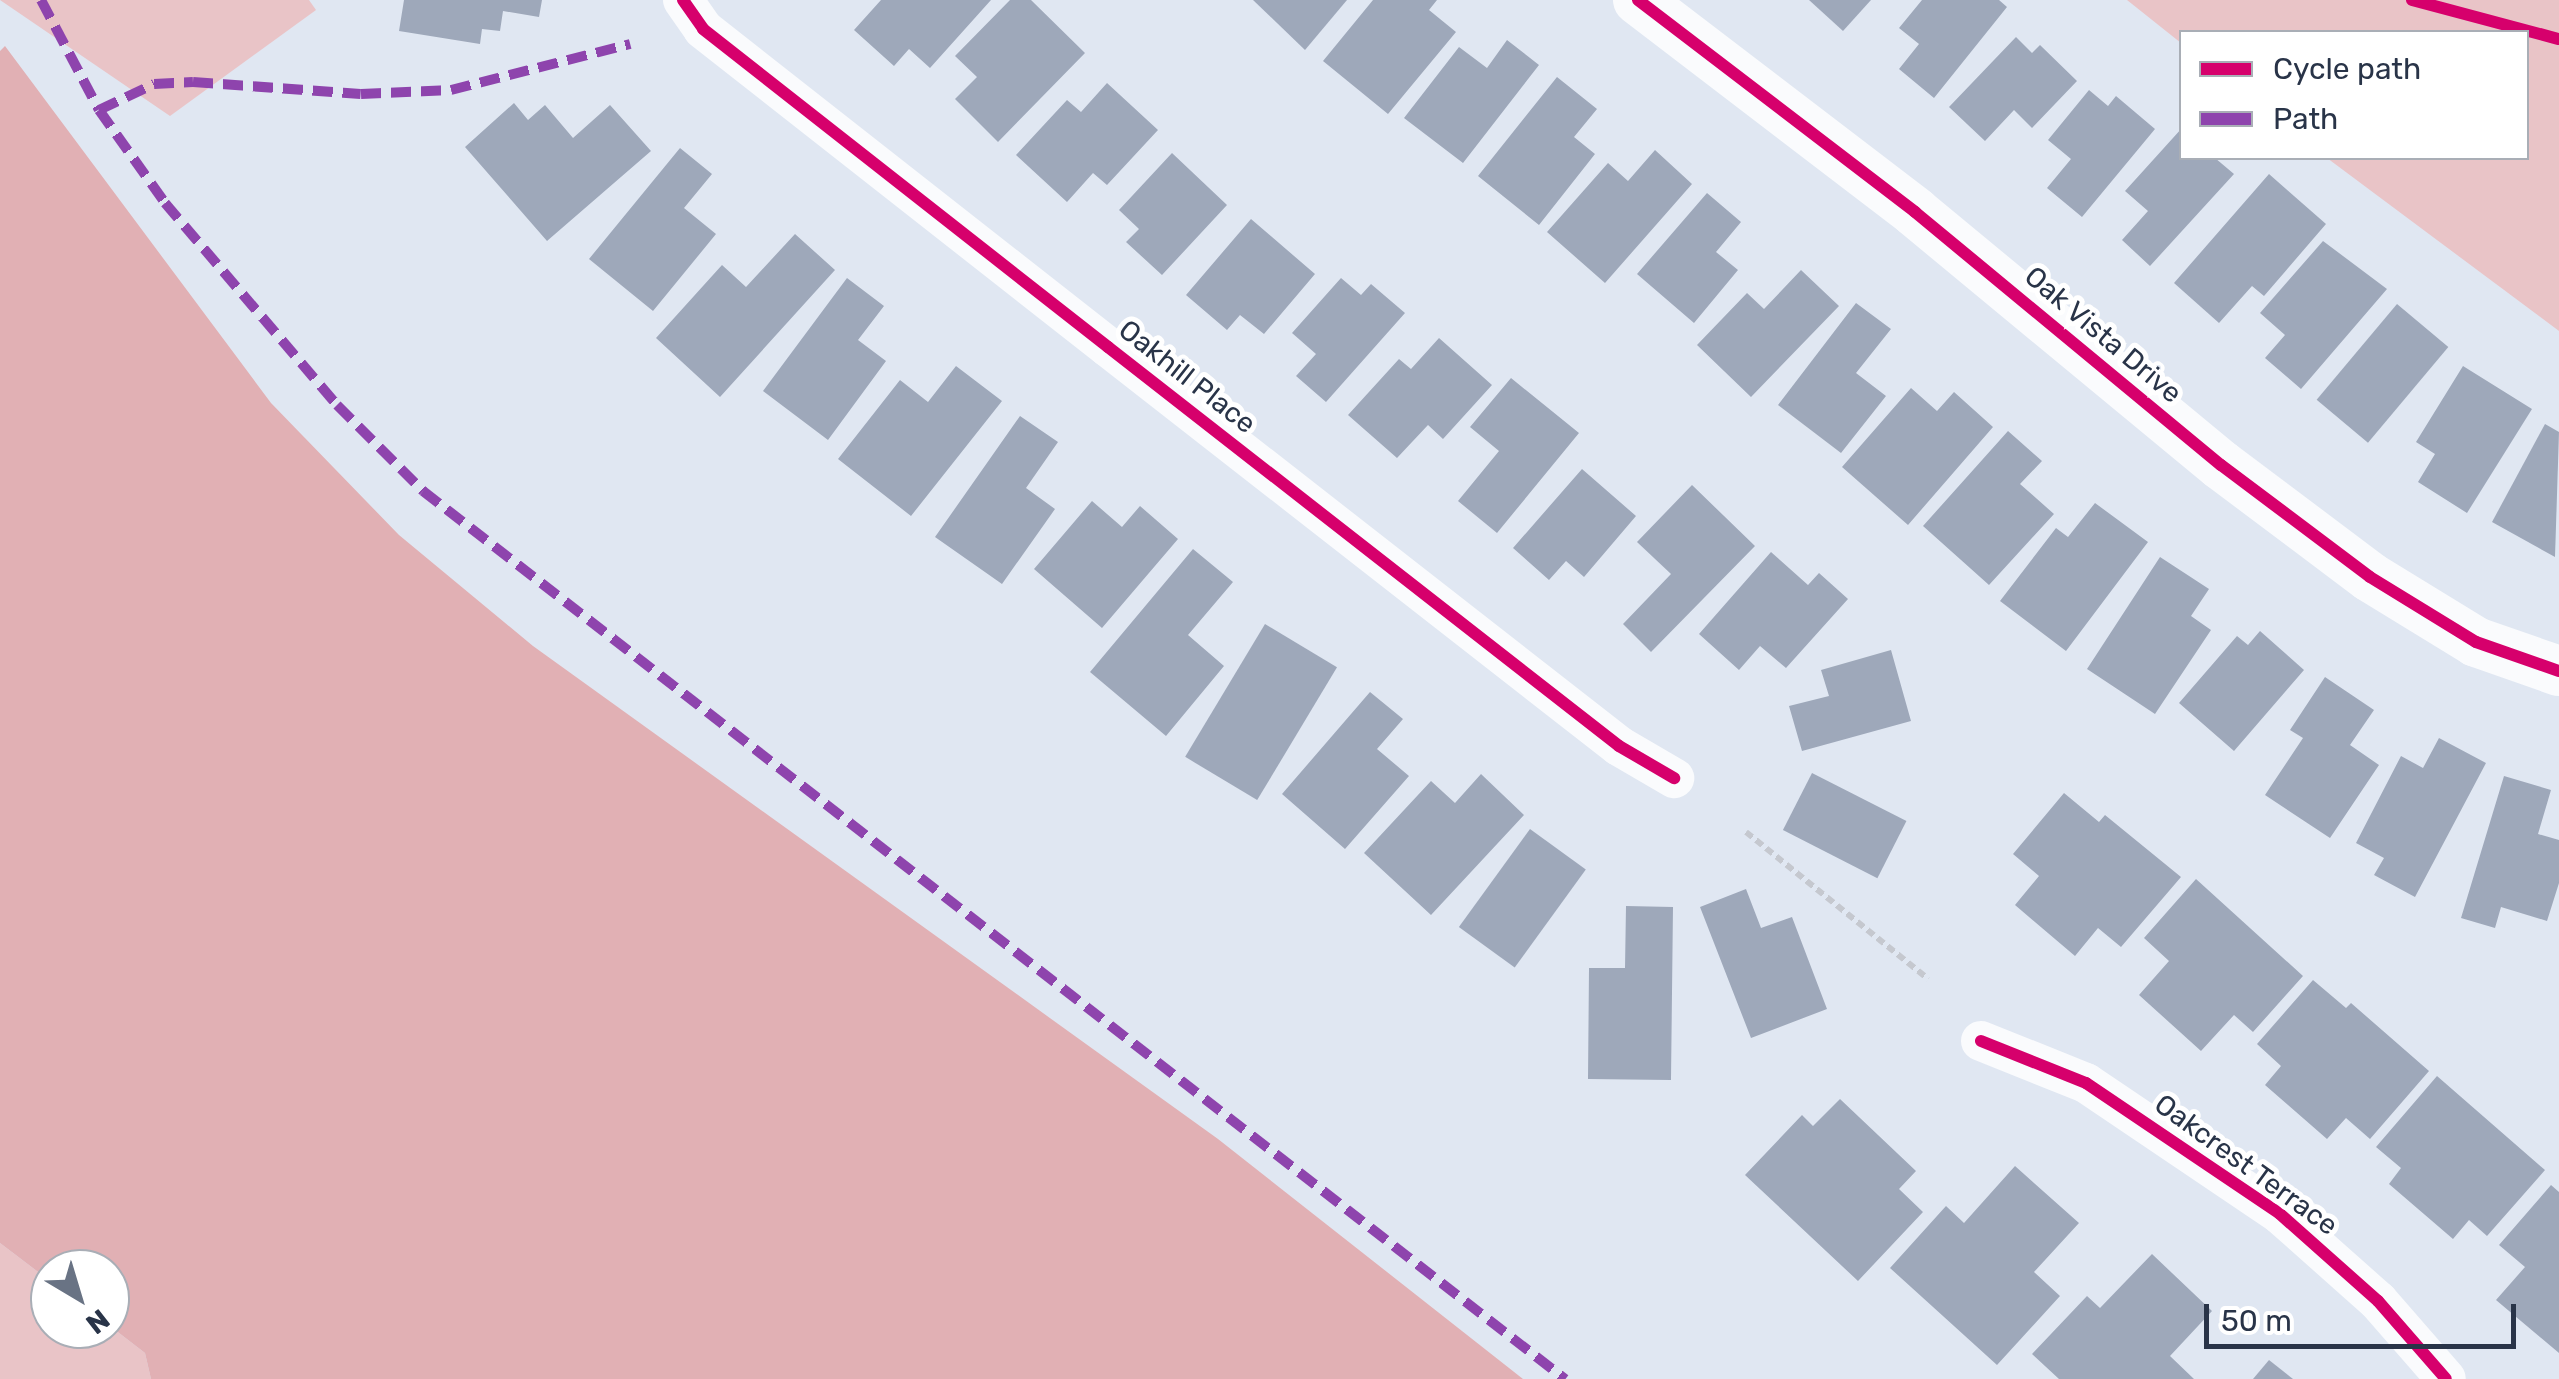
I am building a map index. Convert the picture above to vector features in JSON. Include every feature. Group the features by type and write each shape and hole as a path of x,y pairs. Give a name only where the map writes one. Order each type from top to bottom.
{"street":[{"name":"Oakhill Place","path":"683,0 695,22 1619,746 1674,778"},
{"name":"Oak Vista Drive","path":"1638,0 1915,212 2222,465 2370,577 2476,642 2559,671"},
{"name":"Oakcrest Terrace","path":"1981,1041 2086,1083 2280,1214 2378,1300 2446,1379"}],"path":[{"path":"1746,832 1928,979"}],"shaded area":[{"path":"0,0 309,0 316,10 170,116"},
{"path":"2127,0 2559,0 2559,331 2330,160 2529,160 2529,30 2179,30 2179,41"},
{"path":"5,46 271,403 399,535 533,646 1218,1139 1523,1379 151,1379 145,1353 130,1341 130,1249 30,1249 30,1266 0,1243 0,51"},
{"path":"0,1243 30,1266 30,1349 130,1349 130,1341 145,1353 151,1379 0,1379"}],"building":[{"path":"404,0 542,0 539,17 503,11 500,31 482,29 480,44 399,31"},
{"path":"881,0 991,0 930,68 909,49 894,66 854,30"},
{"path":"1010,0 1031,0 1085,53 998,142 955,99 977,77 955,56"},
{"path":"1253,0 1347,0 1305,50"},
{"path":"1373,0 1437,0 1429,10 1456,32 1388,114 1323,61"},
{"path":"1809,0 1871,0 1843,31"},
{"path":"1922,0 1999,0 2007,7 1934,98 1899,69 1919,44 1899,28"},
{"path":"2016,37 2032,53 2040,45 2077,81 2032,128 2014,110 1985,141 1949,107"},
{"path":"1507,40 1539,65 1463,163 1404,118 1459,47 1487,68"},
{"path":"1557,77 1597,109 1574,137 1595,154 1539,225 1478,176"},
{"path":"1107,83 1158,130 1107,185 1093,173 1067,202 1016,155 1067,100 1081,112"},
{"path":"2089,90 2108,106 2116,96 2155,129 2082,217 2047,188 2071,159 2048,140"},
{"path":"514,103 528,120 545,105 573,138 610,105 651,151 547,241 465,147"},
{"path":"2179,131 2179,160 2217,160 2234,174 2150,266 2122,240 2148,211 2125,191"},
{"path":"680,148 712,174 684,208 716,234 653,311 589,259"},
{"path":"1655,150 1692,184 1605,283 1547,232 1608,163 1628,181"},
{"path":"1172,153 1227,205 1162,275 1126,242 1139,229 1119,210"},
{"path":"2269,174 2326,224 2264,296 2252,286 2219,323 2174,283"},
{"path":"1707,193 1741,222 1716,252 1738,270 1694,323 1637,274"},
{"path":"1251,219 1315,274 1264,334 1240,315 1227,330 1186,295"},
{"path":"795,234 835,270 720,397 656,338 722,265 746,287"},
{"path":"2323,241 2387,289 2301,389 2265,358 2285,335 2260,313"},
{"path":"1801,270 1839,306 1751,397 1697,345 1747,293 1764,309"},
{"path":"847,278 884,306 858,340 886,361 828,440 763,391"},
{"path":"1341,278 1361,295 1371,284 1405,313 1326,402 1296,376 1316,354 1292,333"},
{"path":"1856,303 1891,329 1856,373 1886,396 1841,453 1778,405"},
{"path":"2397,304 2448,347 2368,443 2317,400"},
{"path":"1439,338 1492,385 1443,439 1428,425 1397,458 1348,415 1399,359 1411,369"},
{"path":"956,366 1002,401 911,516 838,459 900,380 928,402"},
{"path":"2463,366 2532,409 2467,513 2418,482 2435,454 2416,442"},
{"path":"1511,378 1579,433 1497,533 1458,501 1499,451 1470,427"},
{"path":"1911,388 1937,411 1954,392 1993,427 1908,525 1842,467"},
{"path":"1020,416 1058,442 1026,488 1055,509 1002,584 935,537"},
{"path":"2545,424 2559,432 2555,557 2492,522"},
{"path":"2008,431 2042,461 2020,484 2054,514 1989,585 1923,526"},
{"path":"1582,469 1636,516 1584,577 1566,561 1549,580 1513,548"},
{"path":"1692,485 1755,546 1651,652 1623,624 1671,574 1637,542"},
{"path":"1092,501 1122,527 1140,506 1178,539 1102,628 1034,569"},
{"path":"2095,503 2148,542 2066,651 2000,601 2056,528 2068,537"},
{"path":"1193,549 1233,582 1188,635 1224,666 1166,736 1090,672"},
{"path":"1771,552 1808,585 1819,573 1848,599 1786,668 1760,646 1739,670 1699,634"},
{"path":"2160,557 2209,589 2191,616 2211,630 2155,714 2087,669"},
{"path":"1265,624 1337,667 1257,800 1185,757"},
{"path":"2260,631 2304,670 2234,751 2179,703 2237,636 2248,645"},
{"path":"1891,650 1911,721 1802,751 1789,706 1829,696 1821,670"},
{"path":"2325,677 2374,710 2350,745 2379,765 2330,838 2265,795 2303,738 2290,730"},
{"path":"1370,692 1403,719 1377,749 1409,776 1345,849 1282,794"},
{"path":"2439,738 2486,763 2415,897 2374,875 2384,858 2356,843 2401,756 2423,768"},
{"path":"1812,773 1906,821 1877,878 1783,830"},
{"path":"1481,774 1524,815 1431,915 1364,853 1431,781 1455,803"},
{"path":"2504,776 2551,790 2538,834 2559,840 2559,883 2547,921 2501,907 2495,928 2461,918"},
{"path":"2064,793 2099,822 2105,815 2181,877 2121,947 2098,928 2075,956 2015,905 2039,876 2013,854"},
{"path":"1530,829 1586,870 1515,967 1459,927"},
{"path":"2196,879 2303,976 2253,1032 2234,1015 2201,1051 2139,995 2169,961 2144,938"},
{"path":"1746,889 1761,928 1792,917 1827,1009 1751,1038 1700,907"},
{"path":"1626,906 1673,907 1671,1080 1588,1079 1589,968 1625,968"},
{"path":"2313,980 2346,1008 2351,1003 2429,1071 2370,1139 2346,1118 2327,1139 2265,1085 2281,1066 2257,1044"},
{"path":"2437,1076 2545,1170 2487,1236 2469,1220 2453,1239 2389,1184 2401,1168 2376,1147"},
{"path":"1840,1099 1916,1171 1899,1189 1923,1212 1858,1281 1745,1175 1802,1115 1813,1126"},
{"path":"2015,1166 2079,1223 2034,1272 2060,1296 1997,1365 1890,1268 1946,1206 1964,1223"},
{"path":"2551,1185 2559,1192 2559,1353 2496,1300 2525,1267 2499,1245"},
{"path":"2152,1254 2212,1311 2170,1356 2194,1379 2059,1379 2032,1354 2087,1296 2100,1308"},
{"path":"2269,1360 2293,1379 2253,1379"}],"marked path":[{"path":"41,0 99,110 165,203 337,405 423,491 1565,1379"},
{"path":"99,110 154,84 193,82 361,94 451,90 630,44"}],"cycle path":[{"path":"683,0 703,29 1108,347 1619,746 1674,778"},
{"path":"1638,0 1915,212 2221,465 2370,577 2476,642 2559,671"},
{"path":"2412,0 2525,30"},
{"path":"2529,31 2559,39"},
{"path":"1981,1041 2086,1083 2280,1214 2378,1301 2446,1379"}]}
